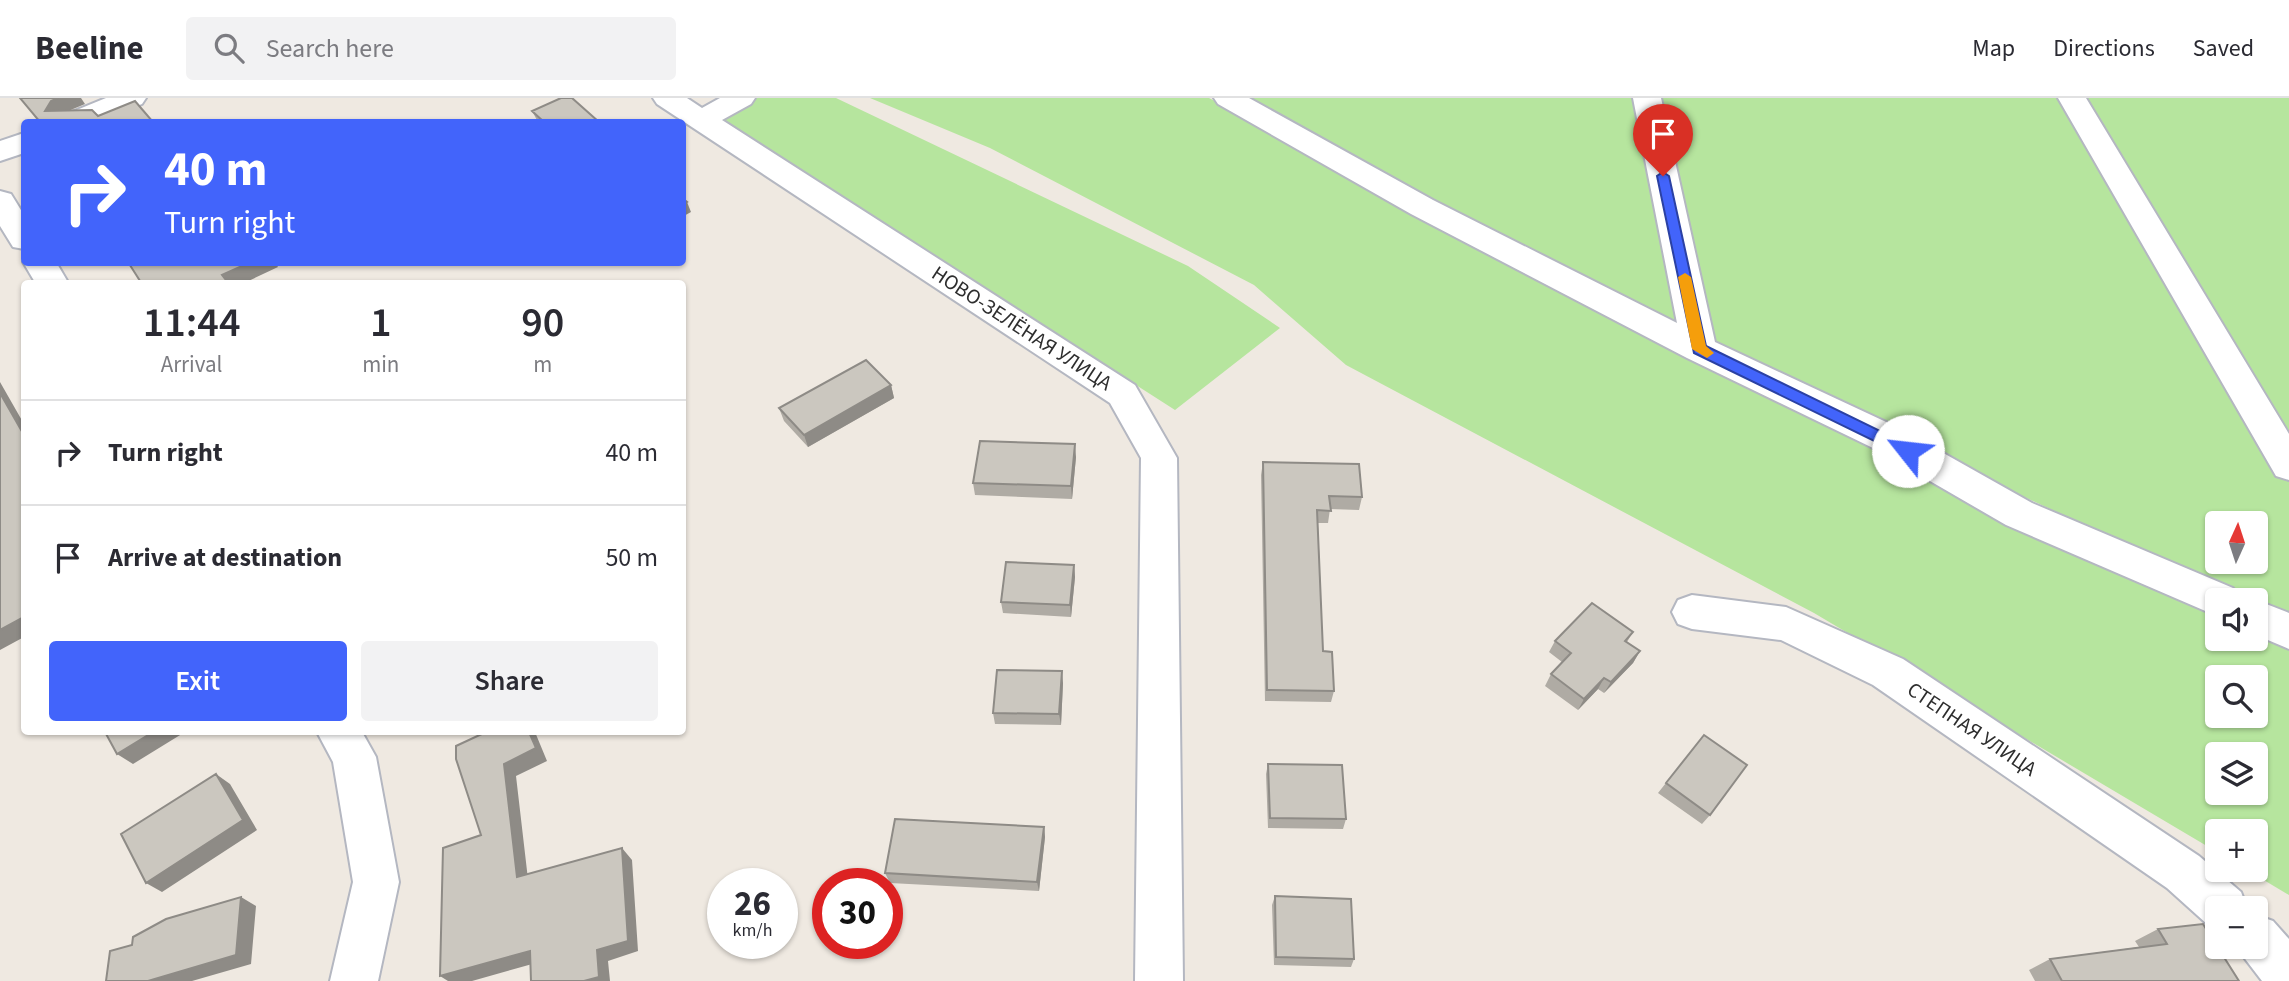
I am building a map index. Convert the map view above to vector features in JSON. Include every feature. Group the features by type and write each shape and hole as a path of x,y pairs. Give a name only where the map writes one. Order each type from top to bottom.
{"street":[{"path":"80,119 132,98"},
{"name":"НОВО-ЗЕЛЁНАЯ УЛИЦА","path":"667,98 1123,394 1159,458 1159,981"},
{"path":"701,120 741,98"},
{"path":"1228,98 1278,112 1422,206 1699,349 1886,438 2019,514 2205,594"},
{"path":"1647,98 1699,349"},
{"path":"2072,98 2289,467"},
{"path":"0,152 21,143"},
{"path":"0,201 21,234"},
{"name":"СТЕПНАЯ УЛИЦА","path":"1692,612 1786,624 1888,672 2183,872 2210,896"},
{"path":"2268,622 2289,632"},
{"path":"340,735 354,757 376,882 354,981"},
{"path":"2268,951 2289,975"}],"green space":[{"path":"757,98 836,98 1188,266 1280,328 1175,410 720,118"},
{"path":"870,98 1209,98 2015,519 2205,603 2205,651 2268,651 2268,630 2289,639 2289,895 2267,882 2268,819 2205,819 2205,845 1814,613 1346,365 1254,285 990,148"},
{"path":"1238,98 2289,98 2289,621 2268,608 2268,588 2218,588 1701,345 1283,118"}],"building":[{"path":"20,98 58,98 51,101 45,111 92,110 98,116 135,101 150,119 38,119"},
{"path":"561,98 572,98 596,119 541,119 532,111"},
{"path":"131,266 242,266 222,275 226,280 139,280"},
{"path":"866,360 891,385 804,435 779,408"},
{"path":"0,393 21,430 21,619 0,630"},
{"path":"980,441 1075,444 1071,486 973,483"},
{"path":"1263,462 1359,464 1362,497 1329,496 1331,511 1317,510 1323,651 1332,652 1334,691 1267,690"},
{"path":"1006,562 1074,565 1070,605 1001,602"},
{"path":"1592,603 1633,632 1625,641 1640,651 1611,682 1604,678 1584,699 1551,674 1571,653 1555,641"},
{"path":"997,670 1062,671 1059,714 993,713"},
{"path":"107,735 148,735 117,754"},
{"path":"480,735 530,735 536,748 504,764 517,877 622,848 628,941 597,950 599,977 584,981 531,981 530,951 440,976 443,848 481,835 456,759 456,746"},
{"path":"1704,735 1747,765 1710,815 1666,783"},
{"path":"1268,764 1342,765 1346,819 1270,818"},
{"path":"216,774 243,820 146,883 121,834"},
{"path":"895,819 1044,827 1037,882 903,874 903,868 886,868"},
{"path":"1275,896 1351,899 1354,959 1276,957"},
{"path":"241,897 236,955 148,981 106,981 110,951 132,945 133,937 166,919"},
{"path":"2203,924 2205,959 2225,959 2239,981 2062,981 2050,959 2167,944 2158,929"}],"slow traffic":[{"path":"1685,277 1699,349 1707,353"}],"route":[{"path":"1663,176 1699,349 1908,451"}]}
